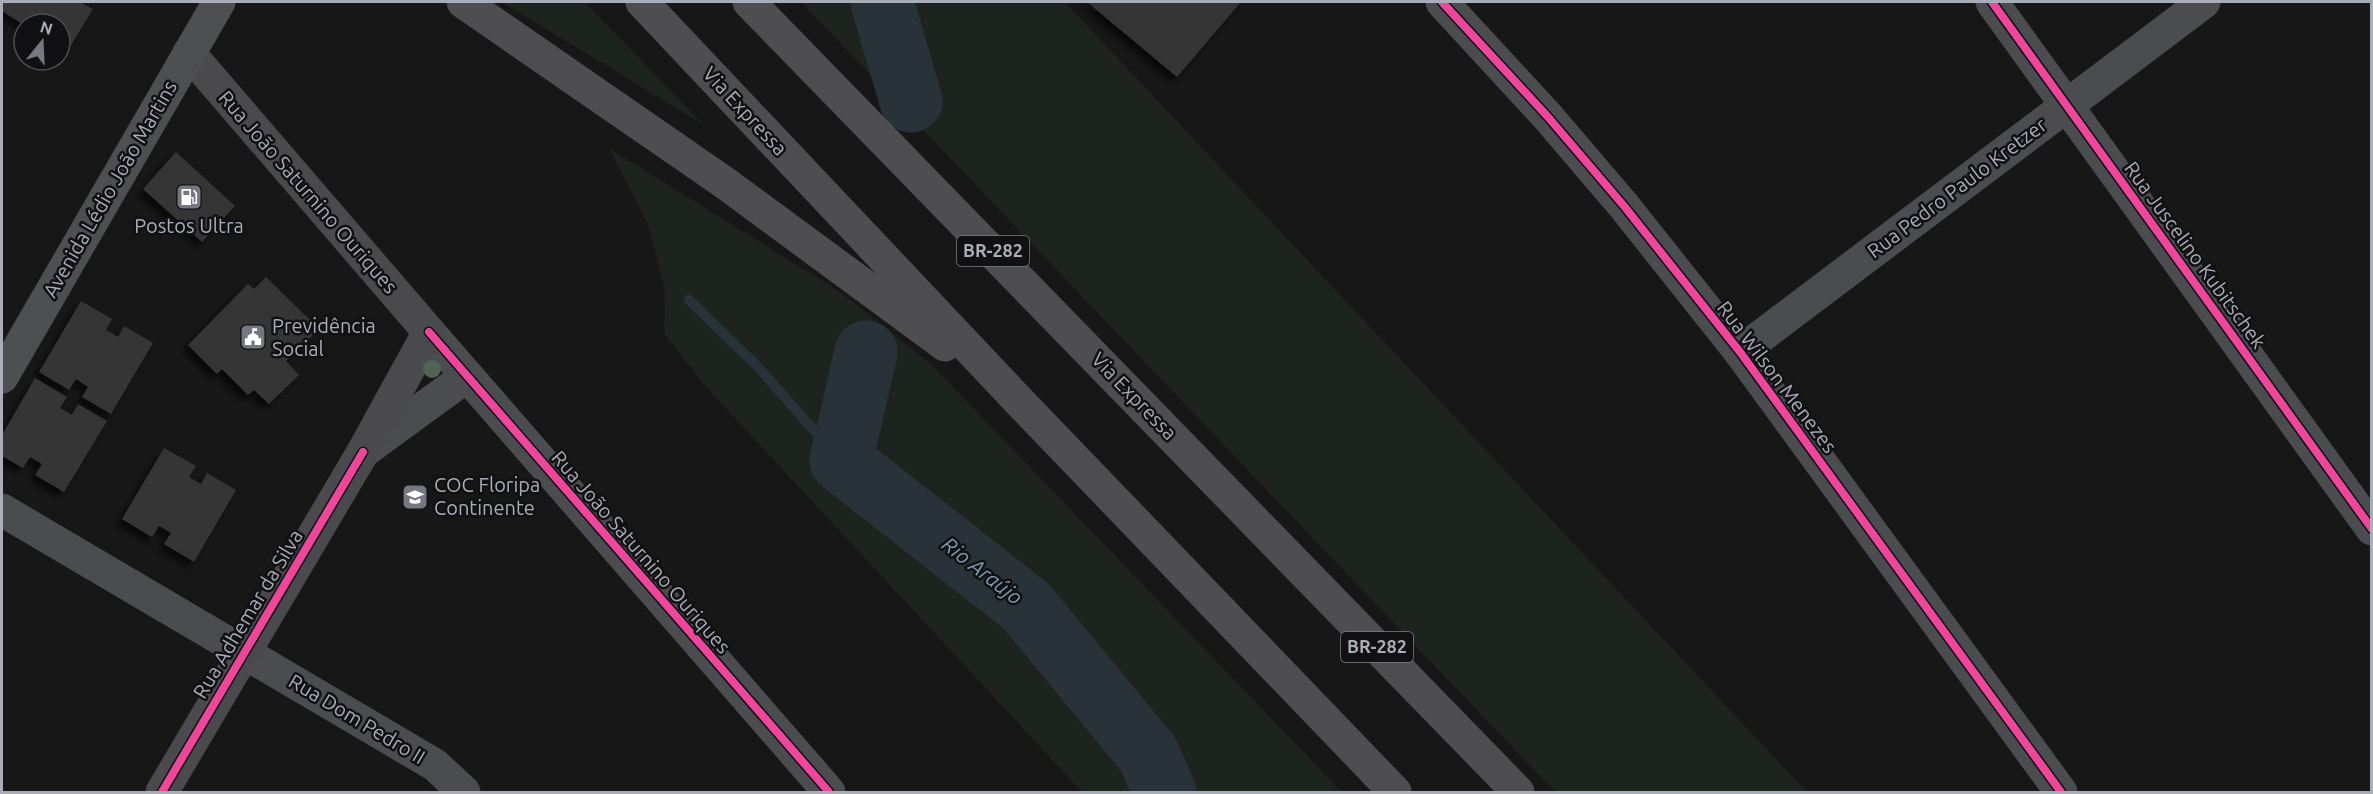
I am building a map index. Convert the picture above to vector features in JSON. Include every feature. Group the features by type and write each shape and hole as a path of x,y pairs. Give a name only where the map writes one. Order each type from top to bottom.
{"highway":[{"path":"463,2 734,189 1016,398"},
{"name":"Via Expressa","path":"642,2 1016,398 1395,792"},
{"name":"Via Expressa","path":"749,2 1518,792"}],"main road":[{"name":"Avenida Lédio João Martins","path":"2,377 219,2"},
{"name":"Rua João Saturnino Ouriques","path":"189,53 429,332"},
{"name":"Rua Adhemar da Silva","path":"162,792 363,452 429,332"}],"street":[{"name":"Rua Wilson Menezes","path":"1442,2 1548,117 1616,197 1740,352 2061,792"},
{"name":"Rua Juscelino Kubitschek","path":"1992,2 2372,529"},
{"name":"Rua Pedro Paulo Kretzer","path":"1740,352 2204,2"},
{"name":"Rua João Saturnino Ouriques","path":"429,332 829,792"},
{"path":"363,452 456,384"},
{"name":"Rua Dom Pedro II","path":"2,510 435,765 464,792"}],"shaded area":[{"path":"502,2 585,2 704,125"},
{"path":"801,2 1065,2 1807,792 1555,792"},
{"path":"609,148 840,292 932,365 1342,792 1082,792 706,387 664,333 665,291 649,227"}],"building":[{"path":"2,2 80,2 93,9 72,44 72,12 12,12 12,17 2,11"},
{"path":"1087,2 1241,2 1177,77"},
{"name":"Postos Ultra","path":"176,152 235,206 202,242 143,189"},
{"name":"Previdência Social","path":"266,277 319,329 286,361 299,375 269,404 254,390 248,395 222,369 217,374 188,345 248,284 254,289"},
{"path":"81,301 112,319 106,330 118,337 124,326 153,343 111,414 82,397 88,387 76,379 69,390 39,372"},
{"path":"35,378 67,397 60,408 72,415 78,404 107,421 64,492 35,475 42,464 30,457 23,468 2,456 2,435"},
{"path":"164,448 196,466 189,477 201,484 207,473 236,490 194,562 164,544 171,533 159,526 152,537 122,519"}],"waterway":[{"name":"Rio Araújo","path":"882,2 911,101"},
{"path":"689,300 759,368 841,461"},
{"name":"Rio Araújo","path":"866,352 841,461 1026,606 1148,754 1165,792"}],"cycle path":[{"path":"1442,2 1548,117 1624,206 1740,352 2061,792"},
{"path":"1992,2 2372,529"},
{"path":"429,332 829,792"},
{"path":"162,792 363,452"}],"place":[{"name":"Postos Ultra","path":"189,197"},
{"name":"Previdência Social","path":"253,337"},
{"name":"COC Floripa Continente","path":"415,497"}]}
